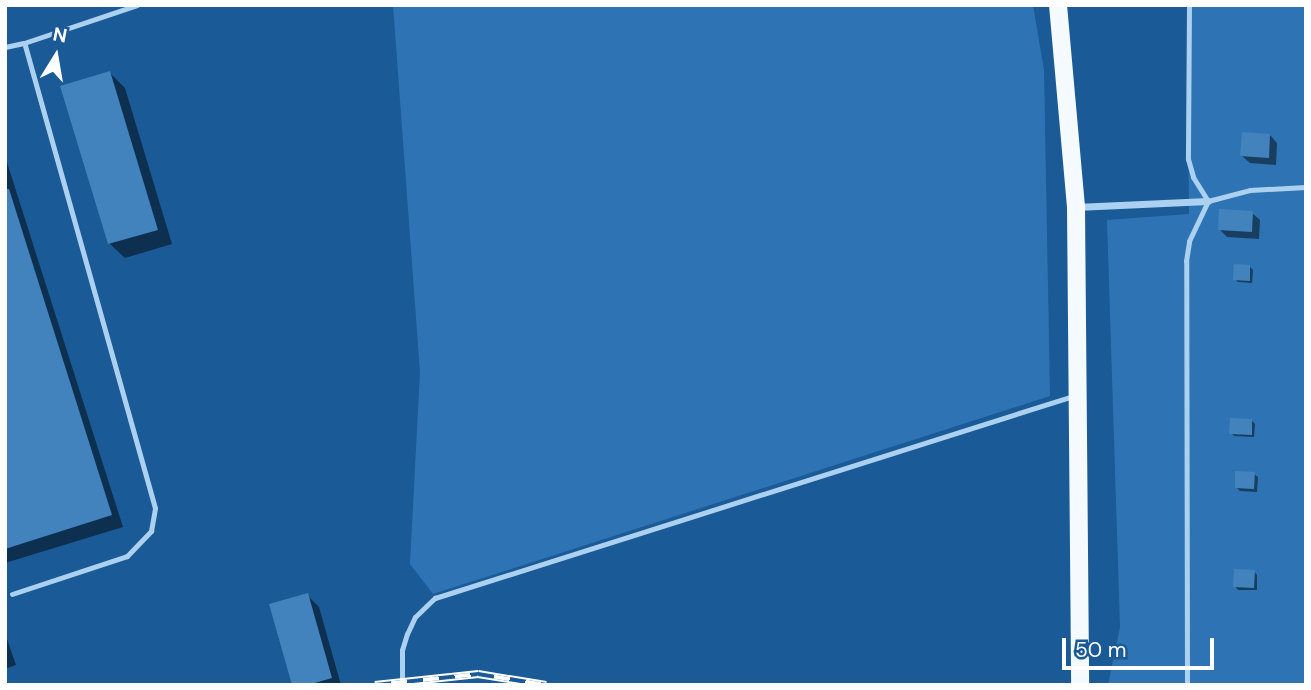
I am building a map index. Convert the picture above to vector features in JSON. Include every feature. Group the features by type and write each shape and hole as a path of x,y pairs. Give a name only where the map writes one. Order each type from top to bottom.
{"main road":[{"path":"1058,5 1076,207 1080,685"}],"street":[{"path":"1076,207 1186,205 1208,201"}],"lane":[{"path":"5,47 137,5"},
{"path":"1188,5 1188,159 1193,177 1208,201"},
{"path":"12,594 127,556 151,531 155,508 24,43"},
{"path":"1187,685 1186,261 1195,222 1208,201 1250,190 1306,187"},
{"path":"402,685 402,650 407,634 415,617 435,598 1079,393"}],"shaded area":[{"path":"393,5 1033,5 1044,70 1050,396 433,594 410,564 420,372"},
{"path":"1187,5 1306,5 1306,685 1108,685 1120,627 1107,220 1189,214"}],"building":[{"path":"110,71 158,230 108,244 60,86"},
{"path":"1242,132 1270,134 1269,158 1240,156"},
{"path":"5,189 9,189 112,515 5,549"},
{"path":"1219,209 1253,211 1252,232 1218,230"},
{"path":"1234,264 1250,265 1250,281 1233,280"},
{"path":"1230,418 1252,419 1252,435 1229,434"},
{"path":"1235,471 1255,472 1254,489 1235,488"},
{"path":"1234,569 1255,570 1254,588 1233,587"},
{"path":"308,593 332,678 308,685 292,685 269,604"}],"railway":[{"path":"375,685 478,674 546,685"}]}
